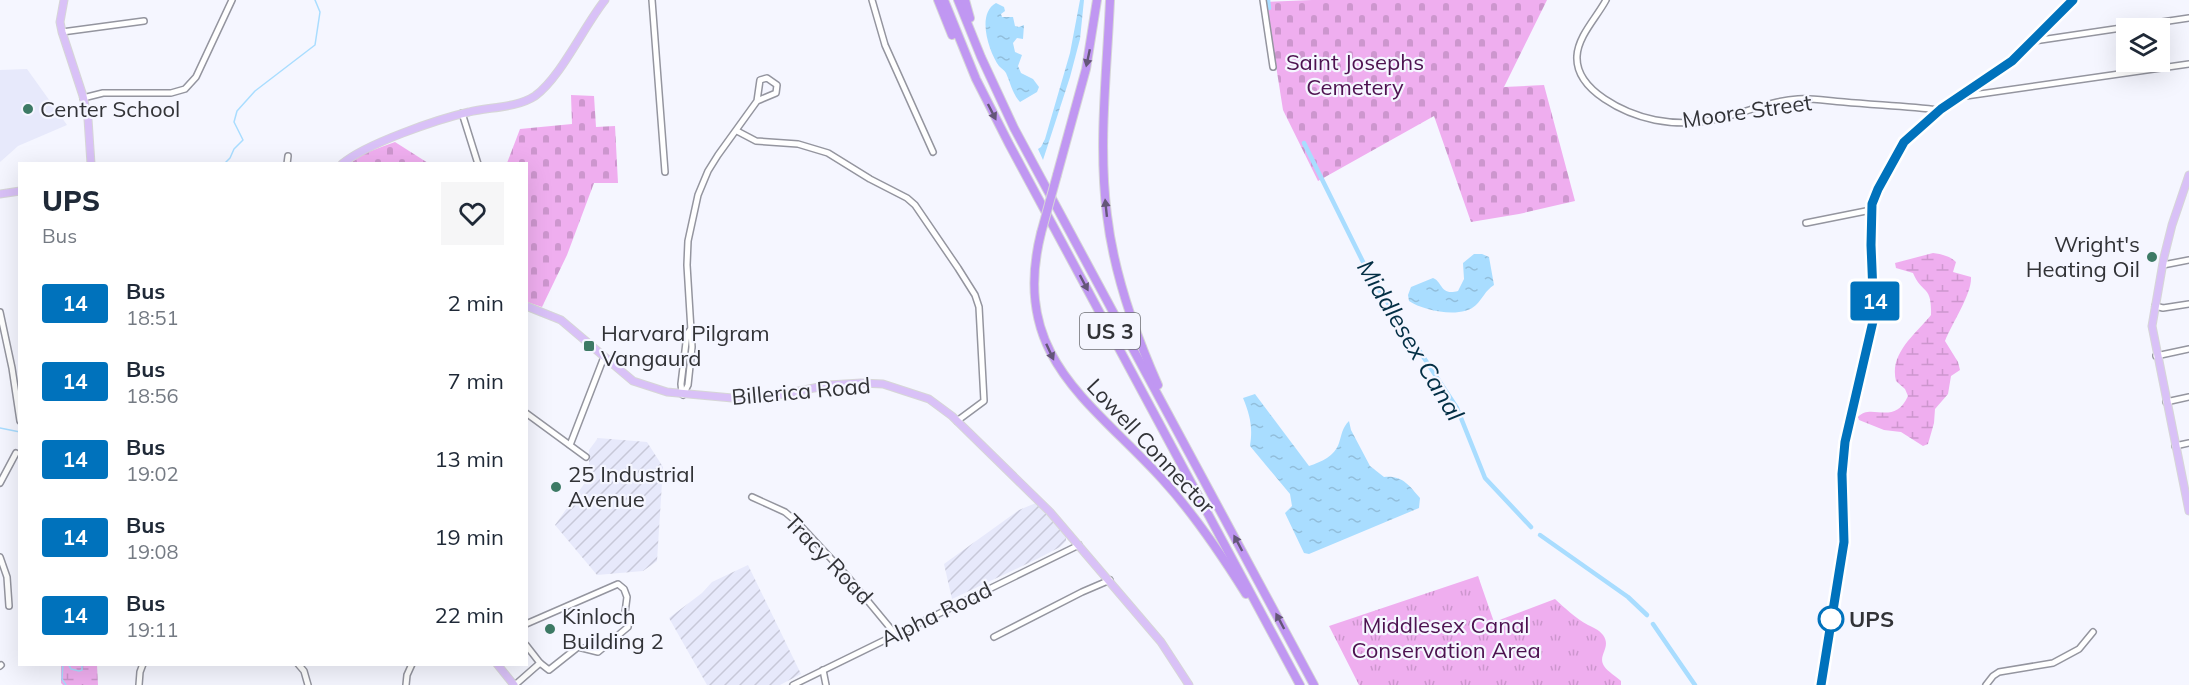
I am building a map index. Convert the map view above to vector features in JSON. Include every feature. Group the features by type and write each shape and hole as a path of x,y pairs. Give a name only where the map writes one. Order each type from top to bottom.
{"highway":[{"path":"938,0 964,60 983,92"},
{"name":"US 3","path":"944,0 983,92 1300,685"},
{"name":"US 3","path":"958,0 1014,128 1293,647 1316,685"},
{"path":"964,0 981,57"},
{"name":"Lowell Connector","path":"1097,0 1086,69 1041,233 1035,267 1035,294 1042,331 1056,364 1078,394 1138,453 1187,508 1223,557 1285,657"},
{"path":"1110,0 1103,142 1104,186 1109,230 1117,272 1132,322 1183,441"}],"main road":[{"path":"64,0 60,22 83,98 89,130 91,162"},
{"path":"345,162 362,150 462,113 511,104 534,97 554,74 605,0"},
{"path":"2189,175 2172,225 2152,326 2156,356 2189,511"},
{"path":"0,194 18,191"},
{"name":"Billerica Road","path":"528,306 561,320 633,381 657,390 683,395 754,400 829,385 861,383 883,384 929,399 957,421 1015,476 1079,545 1168,651 1189,685"},
{"path":"499,666 514,685"}],"street":[{"path":"83,98 103,93 171,93 185,88 196,77 232,0"},
{"path":"652,0 665,172"},
{"path":"872,0 885,45 933,152"},
{"path":"1263,0 1273,67"},
{"name":"Moore Street","path":"1606,0 1582,39 1576,56 1579,71 1584,82 1595,93 1635,114 1662,121 1706,122 1774,104 1805,99 1939,110"},
{"path":"1821,685 1844,542 1842,474 1845,442 1874,317 1871,210 1878,189 1904,142 1939,110 2012,61 2073,0"},
{"path":"2033,42 2189,18"},
{"path":"62,32 144,21"},
{"path":"1958,97 2189,64"},
{"path":"683,395 681,384 687,334 690,330 687,265 692,218 708,171 757,101 760,80 767,78 777,85 776,93 757,101"},
{"path":"1980,82 1982,94"},
{"path":"462,113 477,162"},
{"path":"736,131 756,141 798,144 828,153 915,205 975,295 979,307 984,401 957,421"},
{"path":"287,162 288,156"},
{"path":"1806,223 1871,210"},
{"path":"2163,265 2189,260"},
{"path":"2155,306 2163,308 2189,304"},
{"path":"0,312 18,411"},
{"path":"2156,356 2189,349"},
{"path":"570,445 604,357"},
{"path":"2166,402 2189,397"},
{"path":"528,414 586,457"},
{"path":"2175,446 2189,443"},
{"path":"0,483 2,473 16,453"},
{"name":"Tracy Road","path":"752,497 785,512 798,523 896,634"},
{"name":"Alpha Road","path":"793,685 1079,545"},
{"path":"0,557 7,577 9,606"},
{"path":"994,637 1110,580"},
{"path":"528,623 618,584 624,589 627,597 625,613 629,621 627,627 603,650 598,652 579,647 549,670 528,648"},
{"path":"0,588 8,587"},
{"path":"1986,685 1999,672 2053,663 2075,652 2093,632"},
{"path":"514,685 540,663"},
{"path":"139,685 142,666"},
{"path":"300,666 304,671 308,685"},
{"path":"406,685 411,666"},
{"path":"823,670 826,685"}],"shaded area":[{"name":"Center School","path":"27,69 67,125 18,146 0,162 0,70"},
{"path":"598,438 647,442 663,467 657,561 643,571 597,575 555,525 589,477 589,450"},
{"path":"1036,503 1066,536 1066,541 1060,547 1037,559 952,599 944,564 1019,510"},
{"path":"748,565 801,674 780,685 707,685 669,618 702,593 712,582"}],"green space":[{"name":"Saint Josephs Cemetery","path":"1547,0 1504,87 1544,85 1575,201 1471,222 1434,116 1318,181 1283,110 1266,2"},
{"path":"571,95 594,96 596,127 615,126 618,183 594,183 567,255 542,307 528,302 528,162 507,162 520,129 572,124"},
{"path":"395,142 426,162 352,162 365,153"},
{"path":"1933,253 1951,258 1956,262 1953,272 1971,277 1965,300 1945,341 1958,362 1960,370 1951,376 1948,394 1935,409 1928,444 1923,446 1901,432 1884,430 1859,420 1858,417 1863,413 1896,410 1908,396 1905,389 1896,381 1896,362 1905,345 1931,315 1931,305 1928,294 1913,273 1896,268 1895,263"},
{"name":"Middlesex Canal Conservation Area","path":"1478,576 1494,622 1555,599 1570,613 1598,630 1603,635 1606,644 1602,662 1621,681 1621,685 1359,685 1329,626"},
{"path":"61,666 97,666 98,685 63,685"}],"water":[{"path":"1080,0 1084,0 1080,39 1043,160 1038,149 1045,139 1070,53"},
{"path":"996,3 1004,7 1002,17 1013,17 1015,26 1024,25 1023,39 1017,38 1013,43 1015,52 1022,55 1018,66 1021,73 1033,79 1039,87 1037,92 1020,102 1006,73 995,60 988,43 987,16 990,8"},
{"path":"1474,254 1489,257 1494,285 1476,305 1462,312 1453,313 1424,308 1409,301 1408,295 1411,287 1433,278 1448,292 1458,291 1464,279 1463,263"},
{"path":"1255,394 1309,466 1334,452 1349,421 1351,430 1370,466 1384,477 1400,479 1409,485 1420,498 1419,508 1309,554 1304,553 1285,513 1292,506 1290,494 1250,446 1250,421 1243,398"}],"waterway":[{"path":"226,162 243,140 234,122 237,111 255,91 315,45 320,12 315,0"},
{"name":"Middlesex Canal","path":"1268,0 1269,8"},
{"name":"Middlesex Canal","path":"1304,143 1370,276 1457,408 1485,478 1531,527"},
{"path":"0,428 18,432"},
{"name":"Middlesex Canal","path":"1540,535 1628,597 1647,615"},
{"name":"Middlesex Canal","path":"1653,624 1695,685"},
{"path":"63,666 62,679 66,685"},
{"path":"69,666 71,669 79,671 82,670 82,666"}],"bus line":[{"name":"14","path":"1821,685 1844,542 1842,474 1847,427 1874,317 1870,214 1872,204 1904,142 1941,109 2012,61 2073,0"}],"place":[{"name":"Center School","path":"28,109"},
{"name":"Wright's Heating Oil","path":"2152,257"},
{"name":"Harvard Pilgram Vangaurd","path":"589,346"},
{"name":"25 Industrial Avenue","path":"556,487"},
{"name":"UPS","path":"1831,619"},
{"name":"Kinloch Building 2","path":"550,629"}]}
